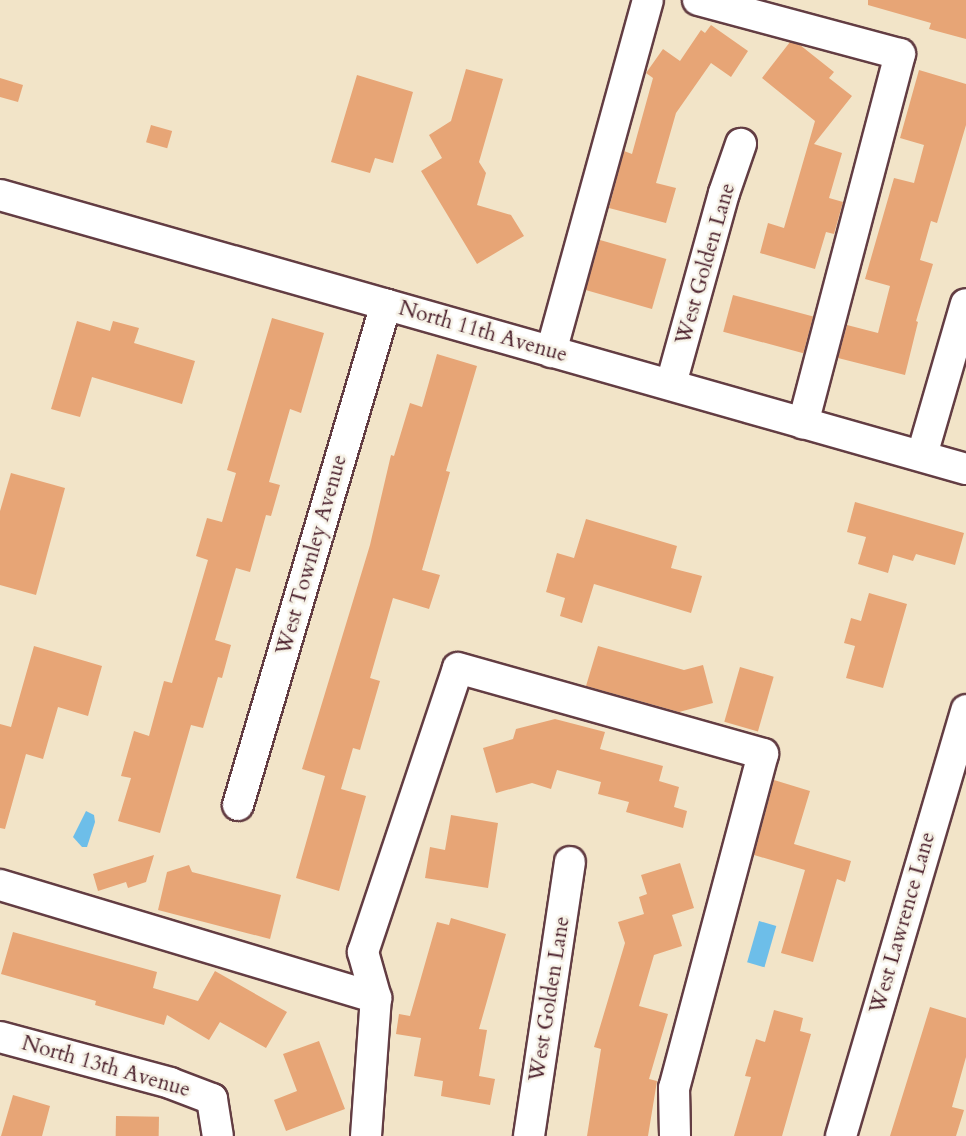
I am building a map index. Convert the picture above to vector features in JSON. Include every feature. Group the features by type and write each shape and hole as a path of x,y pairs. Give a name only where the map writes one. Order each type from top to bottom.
{"street":[{"path":"551,352 648,0"},
{"path":"698,0 900,54 803,423"},
{"name":"West Golden Lane","path":"671,384 724,193 741,144"},
{"name":"North 11th Avenue","path":"0,195 966,469"},
{"name":"West Townley Avenue","path":"238,805 386,304"},
{"path":"922,455 966,304"},
{"path":"366,1136 376,998 363,952 458,668 763,753 674,1088 675,1136"},
{"name":"West Lawrence Lane","path":"841,1136 966,710"},
{"name":"West Golden Lane","path":"529,1136 570,862"},
{"path":"0,885 376,998"},
{"name":"North 13th Avenue","path":"0,1037 170,1083 212,1099 219,1136"}],"water":[{"path":"86,811 94,815 95,822 87,847 82,847 73,837"},
{"path":"759,921 776,926 764,967 747,962"}],"building":[{"path":"868,0 966,0 966,39 929,29 931,23 868,5"},
{"path":"711,25 748,51 731,77 711,63 676,113 656,183 676,188 666,223 609,208 624,151 632,154 653,78 646,73 663,49 680,61 701,30 705,33"},
{"path":"790,42 800,45 834,72 829,78 852,96 814,144 842,153 829,198 843,202 834,234 826,232 815,269 760,253 768,223 784,228 815,121 762,78"},
{"path":"466,69 503,79 479,162 486,173 477,205 511,215 524,236 477,264 421,171 442,158 429,135 451,121"},
{"path":"919,70 966,84 966,125 937,223 931,221 920,260 933,264 916,321 918,322 905,375 838,358 847,325 878,333 890,286 865,279 894,178 914,183 924,145 900,138"},
{"path":"357,75 413,92 393,163 375,158 370,173 331,162"},
{"path":"0,78 23,85 18,102 0,97"},
{"path":"151,125 172,131 167,148 146,142"},
{"path":"600,240 666,259 652,309 586,290"},
{"path":"733,295 813,316 803,353 723,332"},
{"path":"272,318 324,333 301,413 290,409 269,482 280,485 271,516 266,515 250,572 236,568 215,640 231,645 222,678 218,677 203,728 191,725 160,833 118,821 131,778 121,776 134,731 149,736 164,681 172,683 208,560 196,556 207,518 222,522 236,473 227,470"},
{"path":"77,321 110,331 113,321 139,328 134,343 195,361 182,404 92,377 80,417 51,409"},
{"path":"437,354 477,366 446,471 450,472 422,570 440,575 429,609 393,598 370,678 380,681 360,750 353,748 341,789 366,796 339,891 296,878 325,776 302,769 370,545 391,455 394,456 410,403 422,407"},
{"path":"11,473 65,488 36,595 0,585 0,511"},
{"path":"855,502 964,533 955,565 916,554 913,561 893,555 888,573 858,564 866,537 847,532"},
{"path":"586,519 677,546 671,568 702,576 691,613 594,584 582,623 560,616 565,598 546,592 557,553 574,558"},
{"path":"869,593 907,604 883,688 846,678 855,646 844,643 851,618 861,621"},
{"path":"34,646 102,666 88,716 58,707 43,759 26,754 5,829 0,828 0,724 11,727"},
{"path":"598,646 684,670 703,665 713,703 679,712 586,686"},
{"path":"740,667 774,677 758,731 724,722"},
{"path":"555,719 605,732 600,749 663,766 659,781 679,787 674,807 687,811 683,828 626,812 629,802 598,794 601,782 557,770 551,789 532,783 496,793 483,748 513,739 516,729"},
{"path":"774,780 810,791 794,844 851,861 845,882 837,879 813,962 781,953 805,870 754,855"},
{"path":"451,815 498,823 488,888 425,878 430,847 445,850"},
{"path":"154,855 146,882 128,888 126,882 98,891 93,874"},
{"path":"680,863 694,908 672,915 682,946 654,955 639,1006 668,1014 649,1079 657,1081 648,1136 587,1136 601,1049 594,1047 625,943 618,922 644,914 639,897 647,894 641,875"},
{"path":"189,865 192,872 281,895 270,939 158,910 167,872"},
{"path":"451,918 506,934 479,1029 487,1030 479,1076 495,1079 490,1105 441,1096 443,1081 414,1076 421,1038 396,1034 399,1014 410,1016 437,922 449,925"},
{"path":"13,932 157,972 153,988 198,1001 215,971 287,1012 266,1048 220,1022 209,1040 167,1015 164,1025 95,1005 96,1001 1,974"},
{"path":"930,1007 966,1018 966,1057 952,1107 964,1110 956,1136 890,1136"},
{"path":"774,1010 803,1018 800,1031 811,1034 782,1136 734,1136 751,1077 745,1076 756,1039 765,1042"},
{"path":"319,1041 345,1109 286,1131 274,1100 297,1091 283,1054"},
{"path":"13,1095 50,1106 42,1136 1,1136"},
{"path":"116,1116 159,1117 159,1136 116,1136"}]}
